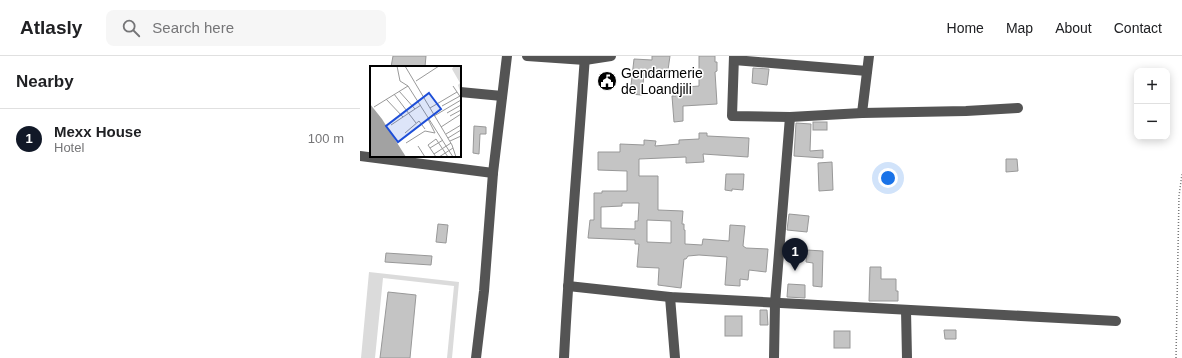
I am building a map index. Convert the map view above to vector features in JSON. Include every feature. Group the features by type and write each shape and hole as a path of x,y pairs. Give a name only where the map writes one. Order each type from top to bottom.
{"street":[{"path":"476,358 484,291 492,173 507,56"},
{"path":"527,56 585,58 611,56"},
{"path":"862,113 869,56"},
{"path":"564,358 585,58"},
{"path":"867,71 734,58 732,116 790,117 1018,108"},
{"path":"461,92 502,96"},
{"path":"774,358 775,303 790,117"},
{"path":"360,156 492,173"},
{"path":"568,286 670,297 1116,321"},
{"path":"670,297 675,358"},
{"path":"906,310 907,358"}],"path":[{"path":"1176,358 1180,196 1182,174"}],"shaded area":[{"path":"369,272 459,282 452,358 447,358 454,286 383,278 375,358 361,358"}],"building":[{"path":"393,56 426,56 425,66 391,66"},
{"path":"652,56 670,56 667,77 644,74 642,95 630,94 634,59 652,60"},
{"path":"699,56 715,56 715,62 717,62 717,71 715,72 717,104 683,106 683,121 674,122 672,96 676,96 676,88 699,86"},
{"path":"753,68 769,69 767,85 752,83"},
{"path":"813,122 827,122 827,130 813,130"},
{"path":"796,123 811,124 810,151 823,150 823,158 794,156"},
{"path":"474,126 486,127 486,134 480,134 479,154 473,153"},
{"path":"699,133 707,133 707,136 749,138 748,157 703,154 704,162 686,163 686,157 639,159 639,176 658,176 658,210 683,211 682,224 684,224 685,230 685,244 702,245 703,239 729,241 730,225 745,226 743,246 746,248 768,249 766,272 749,270 748,280 740,279 740,286 725,285 727,257 699,255 688,256 684,259 681,288 658,285 659,268 637,267 639,244 635,244 635,240 588,238 590,220 594,220 594,193 602,193 602,191 627,191 627,171 598,170 598,152 620,152 620,144 644,145 644,140 656,141 655,146 679,144 679,140 699,139","holes":["622,203 639,203 638,221 635,221 635,229 601,228 601,207 622,206","647,220 671,221 671,243 647,242"]},
{"path":"1006,159 1017,159 1018,171 1006,172"},
{"path":"832,162 833,190 819,191 818,163"},
{"path":"726,174 744,174 743,190 725,190"},
{"path":"789,214 809,216 807,232 787,230"},
{"path":"438,224 448,225 446,243 436,242"},
{"path":"807,250 823,251 822,287 813,286 813,263 806,262"},
{"path":"386,253 432,256 431,265 385,262"},
{"path":"870,267 881,267 881,279 896,279 898,301 869,301"},
{"path":"788,284 805,285 805,298 787,297"},
{"path":"388,292 416,295 410,358 380,358"},
{"path":"760,310 767,310 768,325 760,325"},
{"path":"725,316 742,316 742,336 725,336"},
{"path":"944,330 956,330 956,339 945,339"},
{"path":"834,331 850,331 850,348 834,348"}],"place":[{"name":"Gendarmerie de Loandjili","path":"607,81"},
{"name":"Mexx House","path":"795,271"}]}
